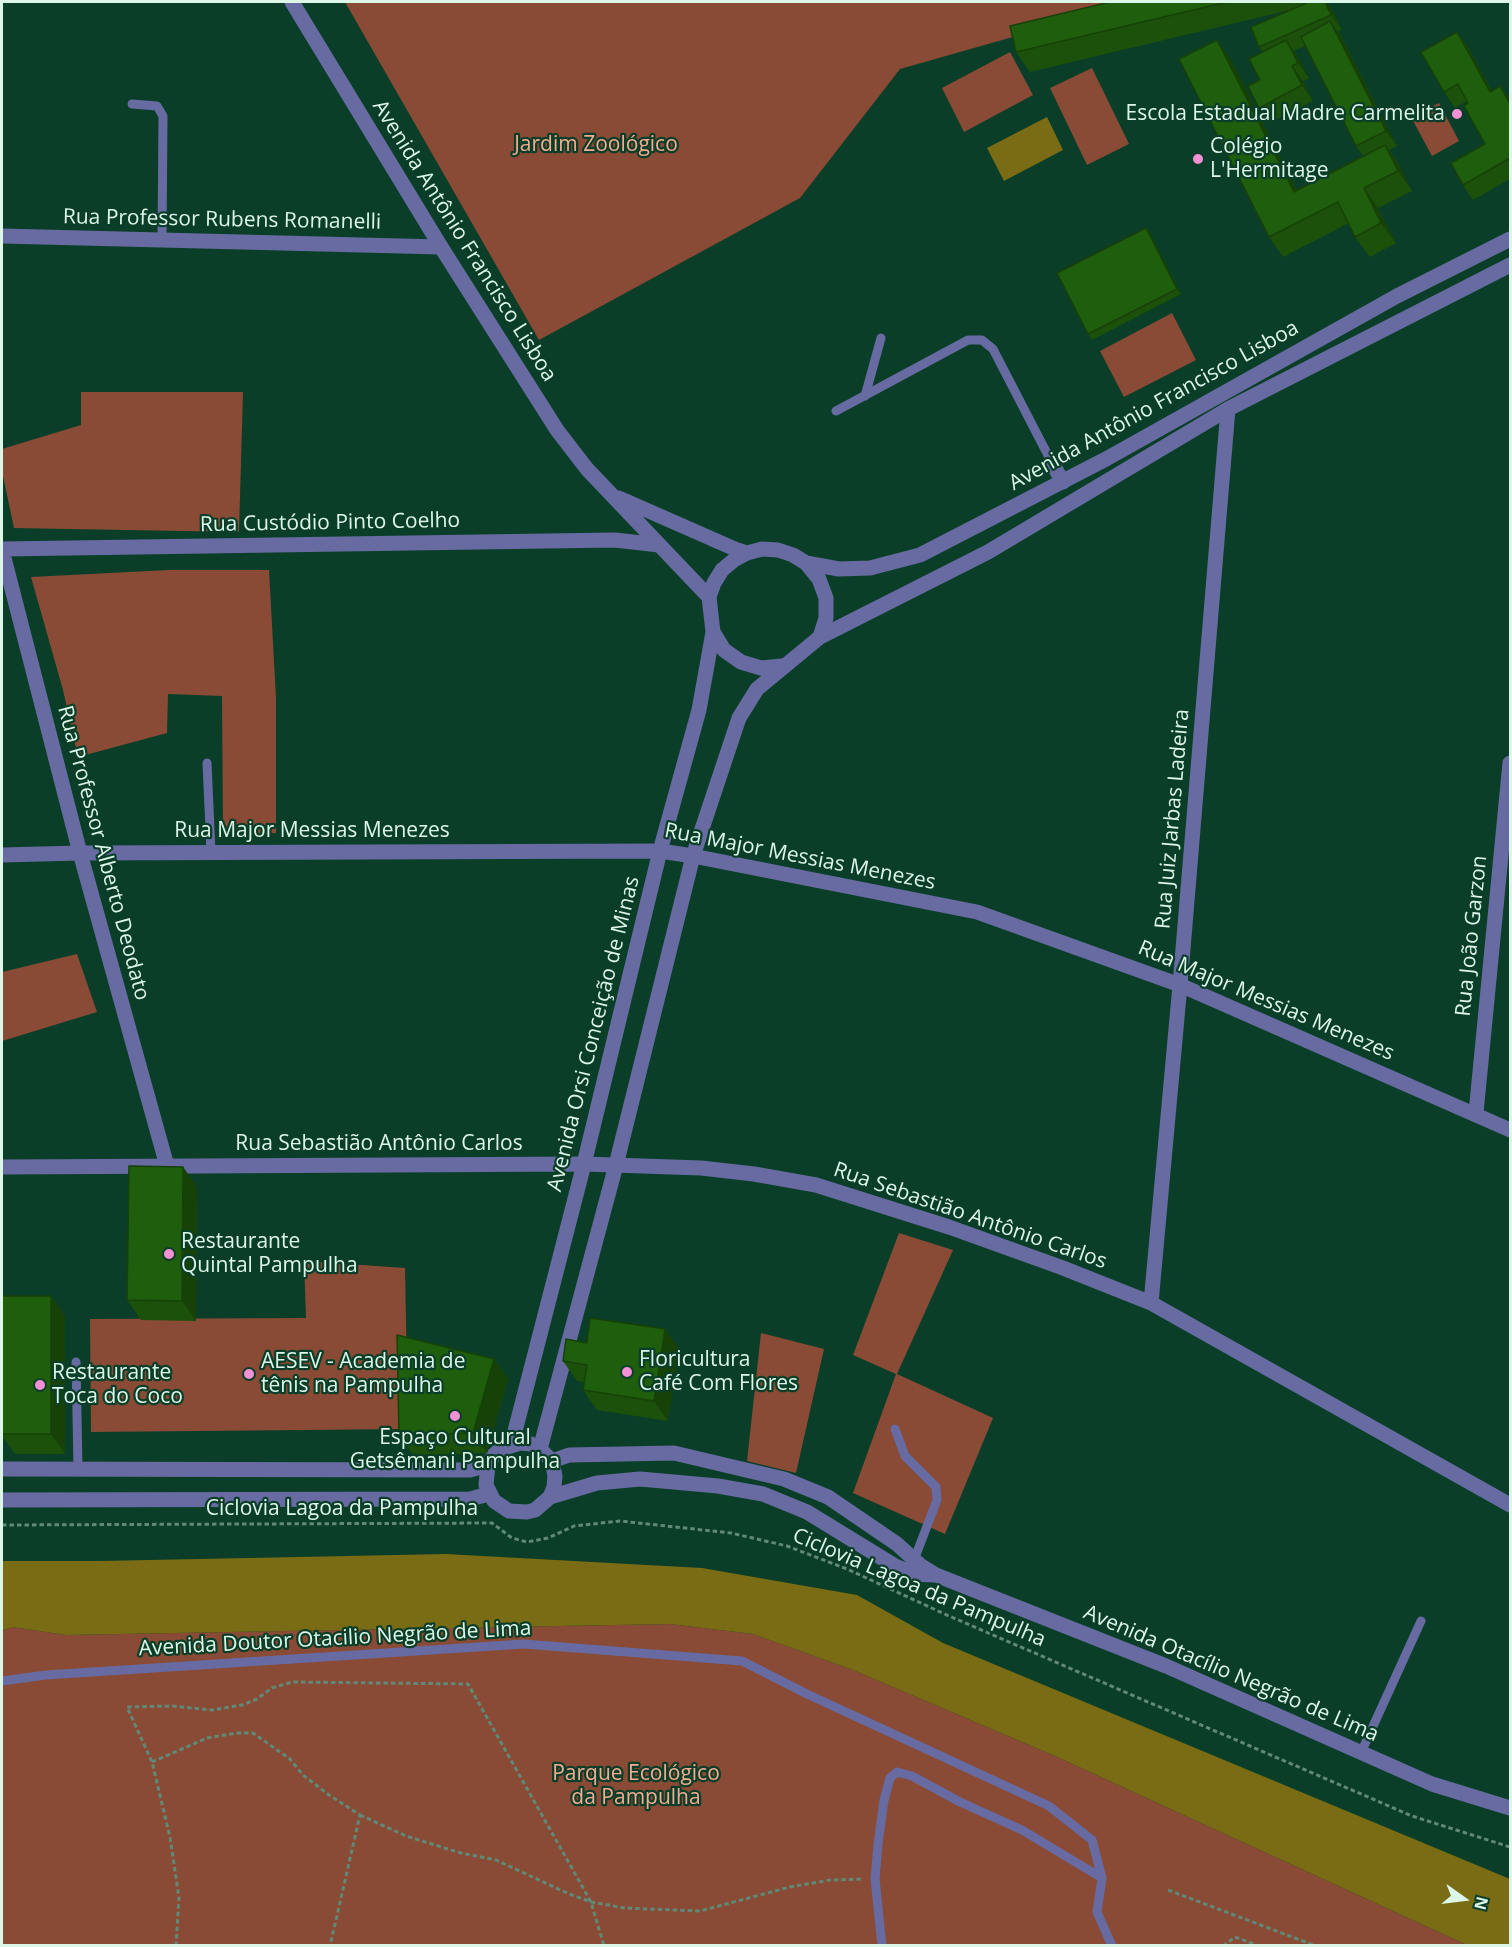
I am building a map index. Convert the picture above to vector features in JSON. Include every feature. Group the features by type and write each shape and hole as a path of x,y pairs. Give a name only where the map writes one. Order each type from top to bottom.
{"street":[{"name":"Avenida Antônio Francisco Lisboa","path":"292,2 557,430 587,469 710,597"},
{"name":"Rua Professor Rubens Romanelli","path":"2,236 441,246"},
{"name":"Avenida Antônio Francisco Lisboa","path":"806,563 839,569 870,568 920,555 1063,482 1397,296 1510,239"},
{"name":"Avenida Antônio Francisco Lisboa","path":"820,637 988,552 1228,409 1510,265"},
{"name":"Rua Juiz Jarbas Ladeira","path":"1151,1303 1228,409"},
{"path":"1052,463 1063,482"},
{"name":"Avenida Antônio Francisco Lisboa","path":"611,495 747,553"},
{"name":"Rua Custódio Pinto Coelho","path":"2,550 615,540 659,545"},
{"path":"540,1449 616,1165 693,856 740,718 757,689 782,666 820,637 826,618 826,598 819,579 806,563 778,550 762,549 734,560 722,570 714,583 710,597 713,632 724,650 741,662 761,668 782,666"},
{"name":"Rua Professor Alberto Deodato","path":"2,550 80,853 167,1166"},
{"name":"Avenida Orsi Conceição de Minas","path":"510,1445 584,1164 660,850 699,710 713,632"},
{"name":"Rua João Garzon","path":"1476,1113 1510,763"},
{"name":"Rua Major Messias Menezes","path":"2,855 660,850 693,856 976,912 1180,985 1476,1113 1510,1130"},
{"name":"Rua Sebastião Antônio Carlos","path":"2,1167 584,1164 733,1172 816,1185 960,1231 1151,1303 1510,1505"},
{"path":"531,1444 540,1449 552,1461 555,1476 550,1497 535,1510 518,1513 501,1507 489,1494 486,1485 488,1465 501,1449 510,1445 531,1444"},
{"name":"Avenida Otacílio Negrão de Lima","path":"552,1461 569,1455 674,1453 784,1479 828,1497 897,1544 914,1560 936,1575 1166,1666 1432,1784 1510,1808"},
{"path":"2,1469 470,1470 488,1465"},
{"name":"Avenida Otacílio Negrão de Lima","path":"550,1497 597,1484 640,1479 718,1486 763,1494 807,1512 896,1566 914,1574 936,1575"},
{"path":"2,1500 471,1499 489,1494"}],"lane":[{"path":"132,104 157,106 163,116 162,240"},
{"path":"865,396 881,338"},
{"path":"836,411 968,340 982,340 993,349 1052,463"},
{"path":"207,763 211,852"},
{"path":"76,1362 78,1469"},
{"path":"895,1429 905,1456 936,1487 937,1500 914,1560"},
{"path":"1359,1752 1364,1746 1421,1621"},
{"name":"Avenida Doutor Otacilio Negrão de Lima","path":"2,1681 58,1674 524,1644 742,1661 807,1694 1049,1806 1092,1840 1102,1878 1097,1912 1112,1946"},
{"path":"882,1946 875,1879 878,1844 884,1800 890,1778 897,1772 912,1776 960,1802 1022,1830 1102,1878"}],"path":[{"name":"Ciclovia Lagoa da Pampulha","path":"2,1526 492,1523 512,1538 527,1542 548,1538 574,1526 620,1521 731,1533 787,1546 847,1569 949,1616 1412,1816 1510,1847"},
{"path":"176,1946 179,1898 170,1837 152,1762 127,1707 173,1706 212,1710 257,1700 272,1688 292,1682 468,1684 591,1902 604,1946"},
{"path":"152,1762 207,1738 236,1733 253,1733 290,1759 303,1775 329,1795 360,1815 406,1836 461,1853 496,1860 532,1878 591,1902 625,1908 700,1911 790,1887 830,1880 875,1879"},
{"path":"330,1946 360,1815"},
{"path":"1168,1890 1316,1946"},
{"path":"1223,1946 1235,1937 1259,1946"}],"green space":[{"name":"Jardim Zoológico","path":"345,2 1136,2 900,69 800,198 539,340"},
{"path":"1010,52 1033,95 964,132 942,88"},
{"path":"1092,68 1129,144 1087,165 1050,88"},
{"path":"1439,103 1459,141 1432,156 1411,117"},
{"path":"1172,313 1196,360 1124,397 1100,351"},
{"path":"81,392 243,392 239,532 14,528 2,471 2,449 81,425"},
{"path":"169,570 269,570 276,698 276,833 223,833 222,696 168,694 167,733 78,757 63,690 31,577"},
{"path":"77,954 97,1012 2,1041 2,972"},
{"path":"899,1233 953,1250 897,1374 993,1418 945,1534 853,1493 896,1374 853,1355"},
{"name":"AESEV - Academia de tênis na Pampulha","path":"304,1261 405,1268 408,1429 91,1432 90,1319 306,1318"},
{"path":"761,1333 824,1349 796,1473 747,1461"},
{"name":"Parque Ecológico da Pampulha","path":"670,1624 753,1634 853,1670 1055,1756 1467,1945 2,1946 2,1631 12,1627 66,1635"}],"shaded area":[{"path":"1047,117 1063,150 1004,181 987,148"},
{"path":"446,1554 702,1568 857,1595 943,1643 1510,1879 1510,1945 1467,1945 1055,1756 853,1670 753,1634 670,1624 66,1635 12,1627 2,1631 2,1561"}],"building":[{"path":"1110,2 1227,2 1016,52 1010,26"},
{"path":"1309,2 1325,2 1331,15 1259,47 1251,27"},
{"path":"1330,21 1386,131 1356,146 1301,37"},
{"path":"1457,32 1490,92 1500,86 1510,104 1510,158 1463,185 1451,163 1485,144 1464,106 1468,103 1458,84 1444,92 1421,52"},
{"path":"1217,40 1294,192 1385,145 1398,171 1364,188 1381,223 1355,237 1338,202 1269,237 1179,59"},
{"path":"1286,40 1298,63 1292,66 1302,85 1259,108 1248,86 1260,80 1249,59"},
{"path":"1146,228 1177,289 1088,334 1057,273"},
{"name":"Restaurante Quintal Pampulha","path":"129,1166 183,1167 182,1301 127,1300"},
{"name":"Restaurante Toca do Coco","path":"2,1296 51,1296 51,1434 2,1434"},
{"path":"590,1318 665,1329 654,1401 583,1390 587,1365 563,1361 566,1339 587,1343"},
{"name":"Espaço Cultural Getsêmani Pampulha","path":"397,1335 494,1359 473,1433 399,1435"}],"place":[{"name":"Escola Estadual Madre Carmelita","path":"1457,114"},
{"name":"Colégio L'Hermitage","path":"1198,159"},
{"name":"Restaurante Quintal Pampulha","path":"169,1254"},
{"name":"Floricultura Café Com Flores","path":"627,1372"},
{"name":"AESEV - Academia de tênis na Pampulha","path":"249,1374"},
{"name":"Restaurante Toca do Coco","path":"40,1385"},
{"name":"Espaço Cultural Getsêmani Pampulha","path":"455,1416"}]}
